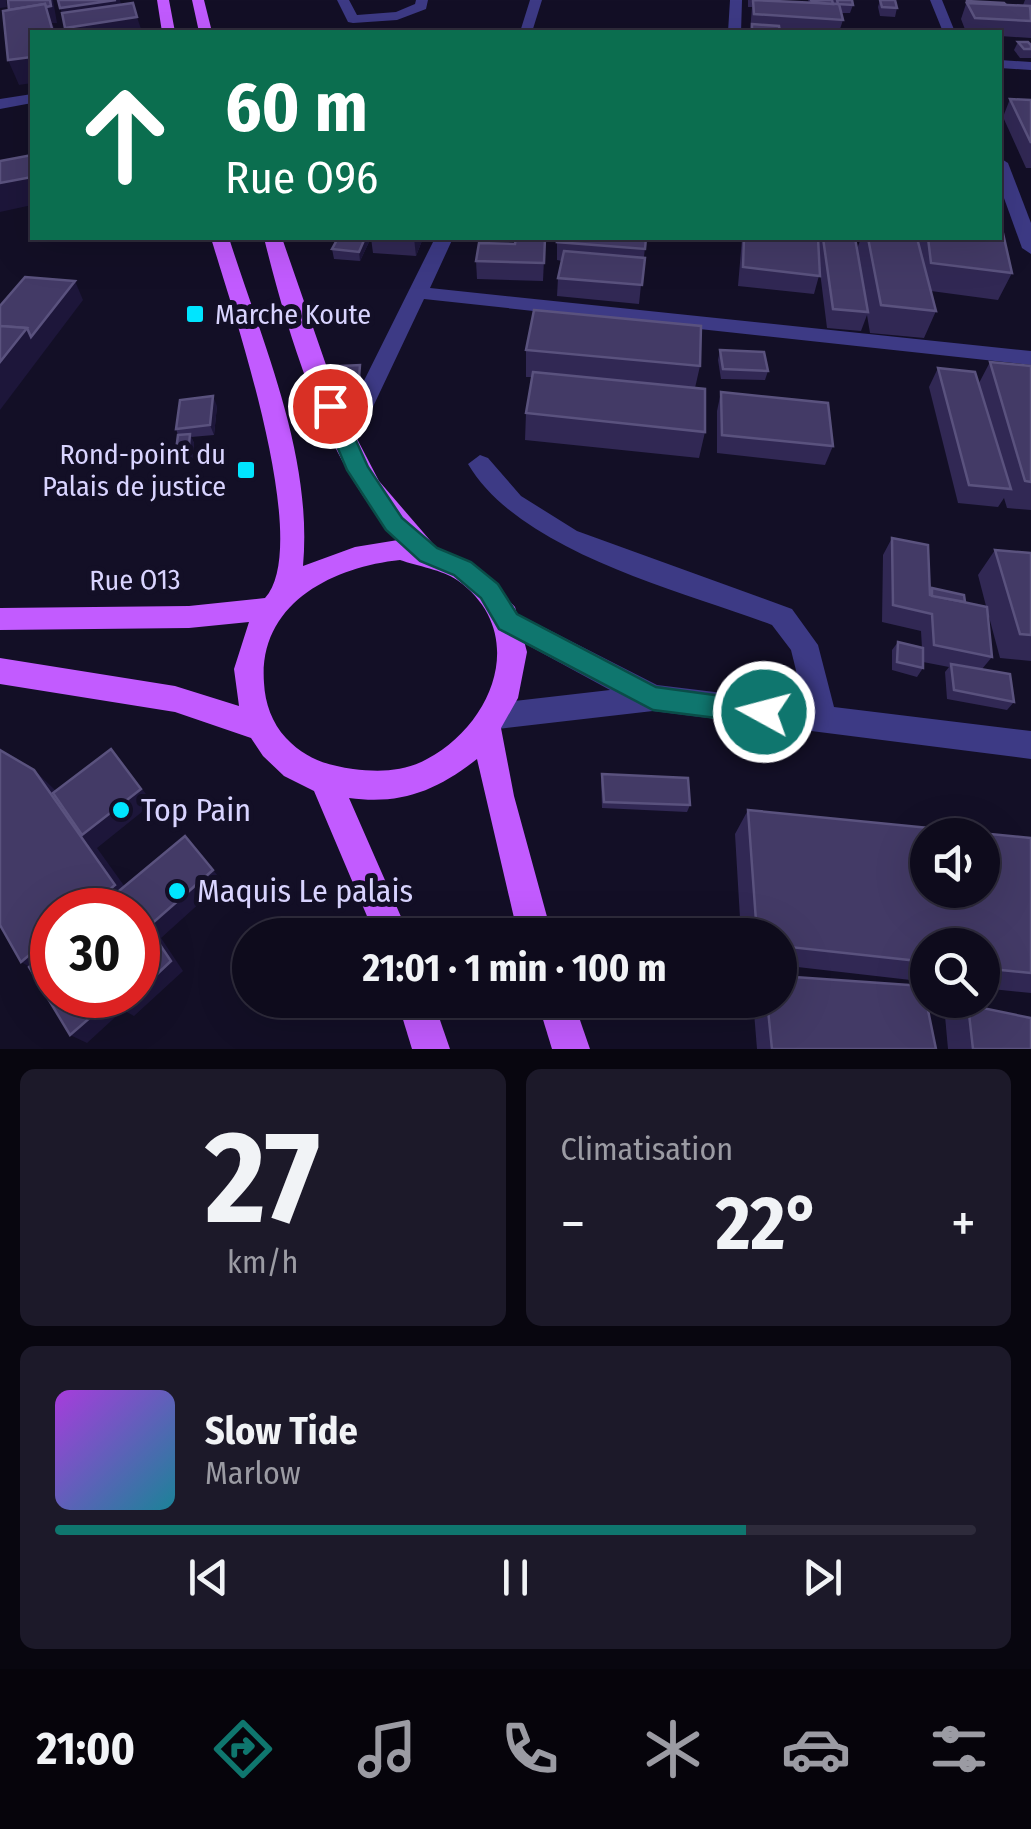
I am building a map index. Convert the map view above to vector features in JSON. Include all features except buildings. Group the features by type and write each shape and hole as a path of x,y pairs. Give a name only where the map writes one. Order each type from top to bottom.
{"main road":[{"path":"163,0 169,30"},
{"path":"198,0 206,30"},
{"path":"221,240 275,429 292,510 293,563 279,600 256,636 247,666 247,696 257,726 274,749 297,767 325,780 360,786 397,784 432,772 463,754 492,722 509,692 514,668 508,621 490,591 462,568 428,555 400,550 340,560 279,600"},
{"path":"274,240 316,369 345,442 394,524 428,555"},
{"name":"Rue O13","path":"0,620 189,617 279,600"},
{"path":"0,671 175,699 257,726"},
{"path":"492,722 498,796 530,918"},
{"path":"325,780 385,918"},
{"path":"420,1018 431,1049"},
{"path":"561,1018 571,1049"}],"street":[{"path":"342,0 355,26 410,13 422,0"},
{"path":"527,30 536,0"},
{"path":"735,30 736,0"},
{"path":"936,0 947,30"},
{"path":"1002,64 1031,66"},
{"path":"0,104 30,99"},
{"path":"1031,184 1004,182 1031,248"},
{"path":"345,442 443,240"},
{"path":"420,293 1031,358"},
{"path":"480,464 512,503 568,538 782,616 804,645 822,719"},
{"path":"508,621 653,698"},
{"path":"492,722 653,698 1031,745"}],"place":[{"name":"Marche Koute","path":"195,314"},
{"name":"Rond-point du Palais de justice","path":"246,470"},
{"name":"Top Pain","path":"121,810"},
{"name":"Maquis Le palais","path":"177,891"}],"route":[{"path":"330,406 358,470 394,524 428,555 462,568 490,591 508,621 653,698 764,712"}]}
